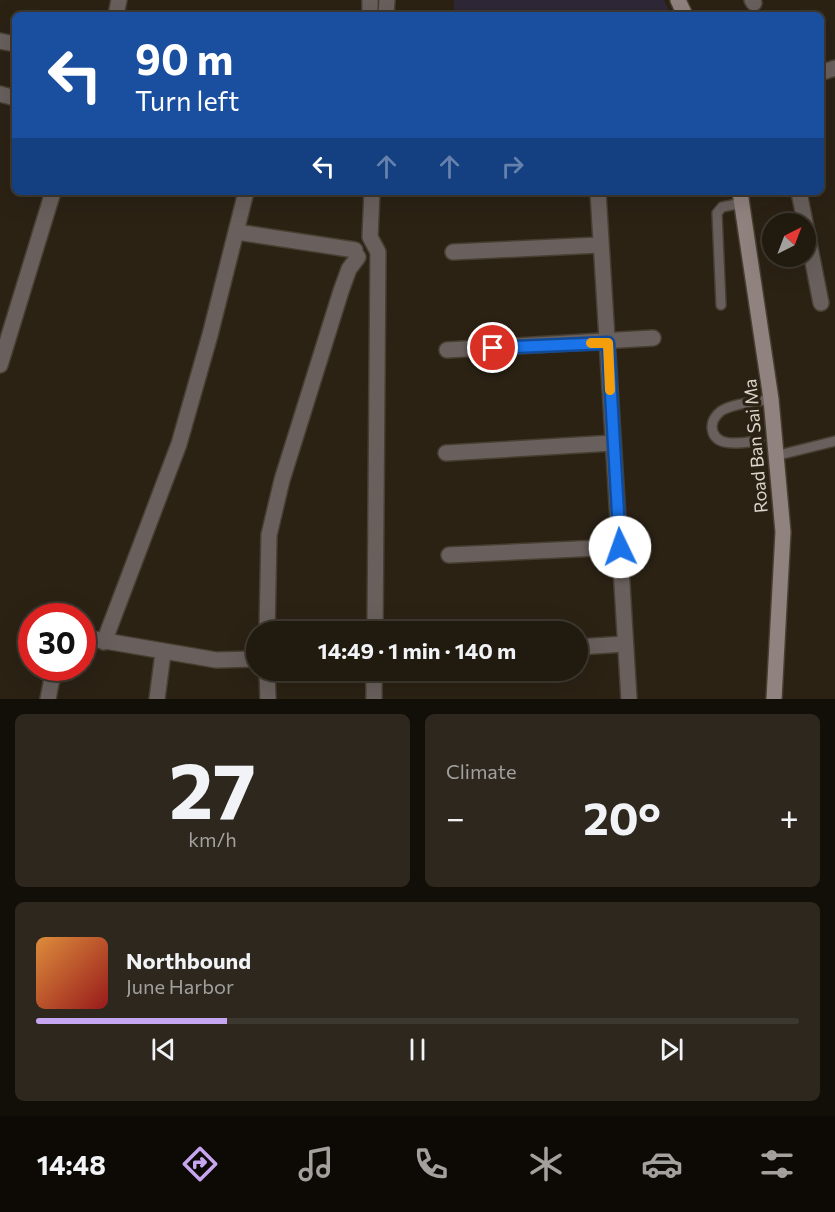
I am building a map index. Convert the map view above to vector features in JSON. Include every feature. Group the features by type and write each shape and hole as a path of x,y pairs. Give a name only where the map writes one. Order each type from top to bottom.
{"street":[{"path":"0,365 52,195"},
{"path":"104,642 179,444 245,195"},
{"path":"372,195 370,237 377,246 375,621"},
{"path":"598,195 629,699"},
{"path":"801,195 822,303"},
{"name":"Road Ban Sai Ma","path":"741,197 771,399 783,532 774,699"},
{"path":"237,232 356,254 365,262 376,258"},
{"path":"267,621 269,535 282,480 349,268 362,239 370,237"},
{"path":"453,252 600,245"},
{"path":"447,350 608,343 653,338"},
{"path":"446,453 613,443"},
{"path":"449,555 620,547"},
{"path":"96,641 216,660 246,659"},
{"path":"588,646 625,644"},
{"path":"157,699 163,653"},
{"path":"48,699 51,681"},
{"path":"267,681 268,699"},
{"path":"374,681 374,699"}],"lane":[{"path":"722,305 717,213 722,207 741,197"},
{"path":"759,441 722,442 715,437 712,428 714,419 722,411 771,399"},
{"path":"775,456 835,441"}],"shaded area":[{"path":"454,0 664,0 670,12 454,12"}],"slow traffic":[{"path":"591,343 608,343 610,390"}],"route":[{"path":"493,348 608,343 620,547"}]}
